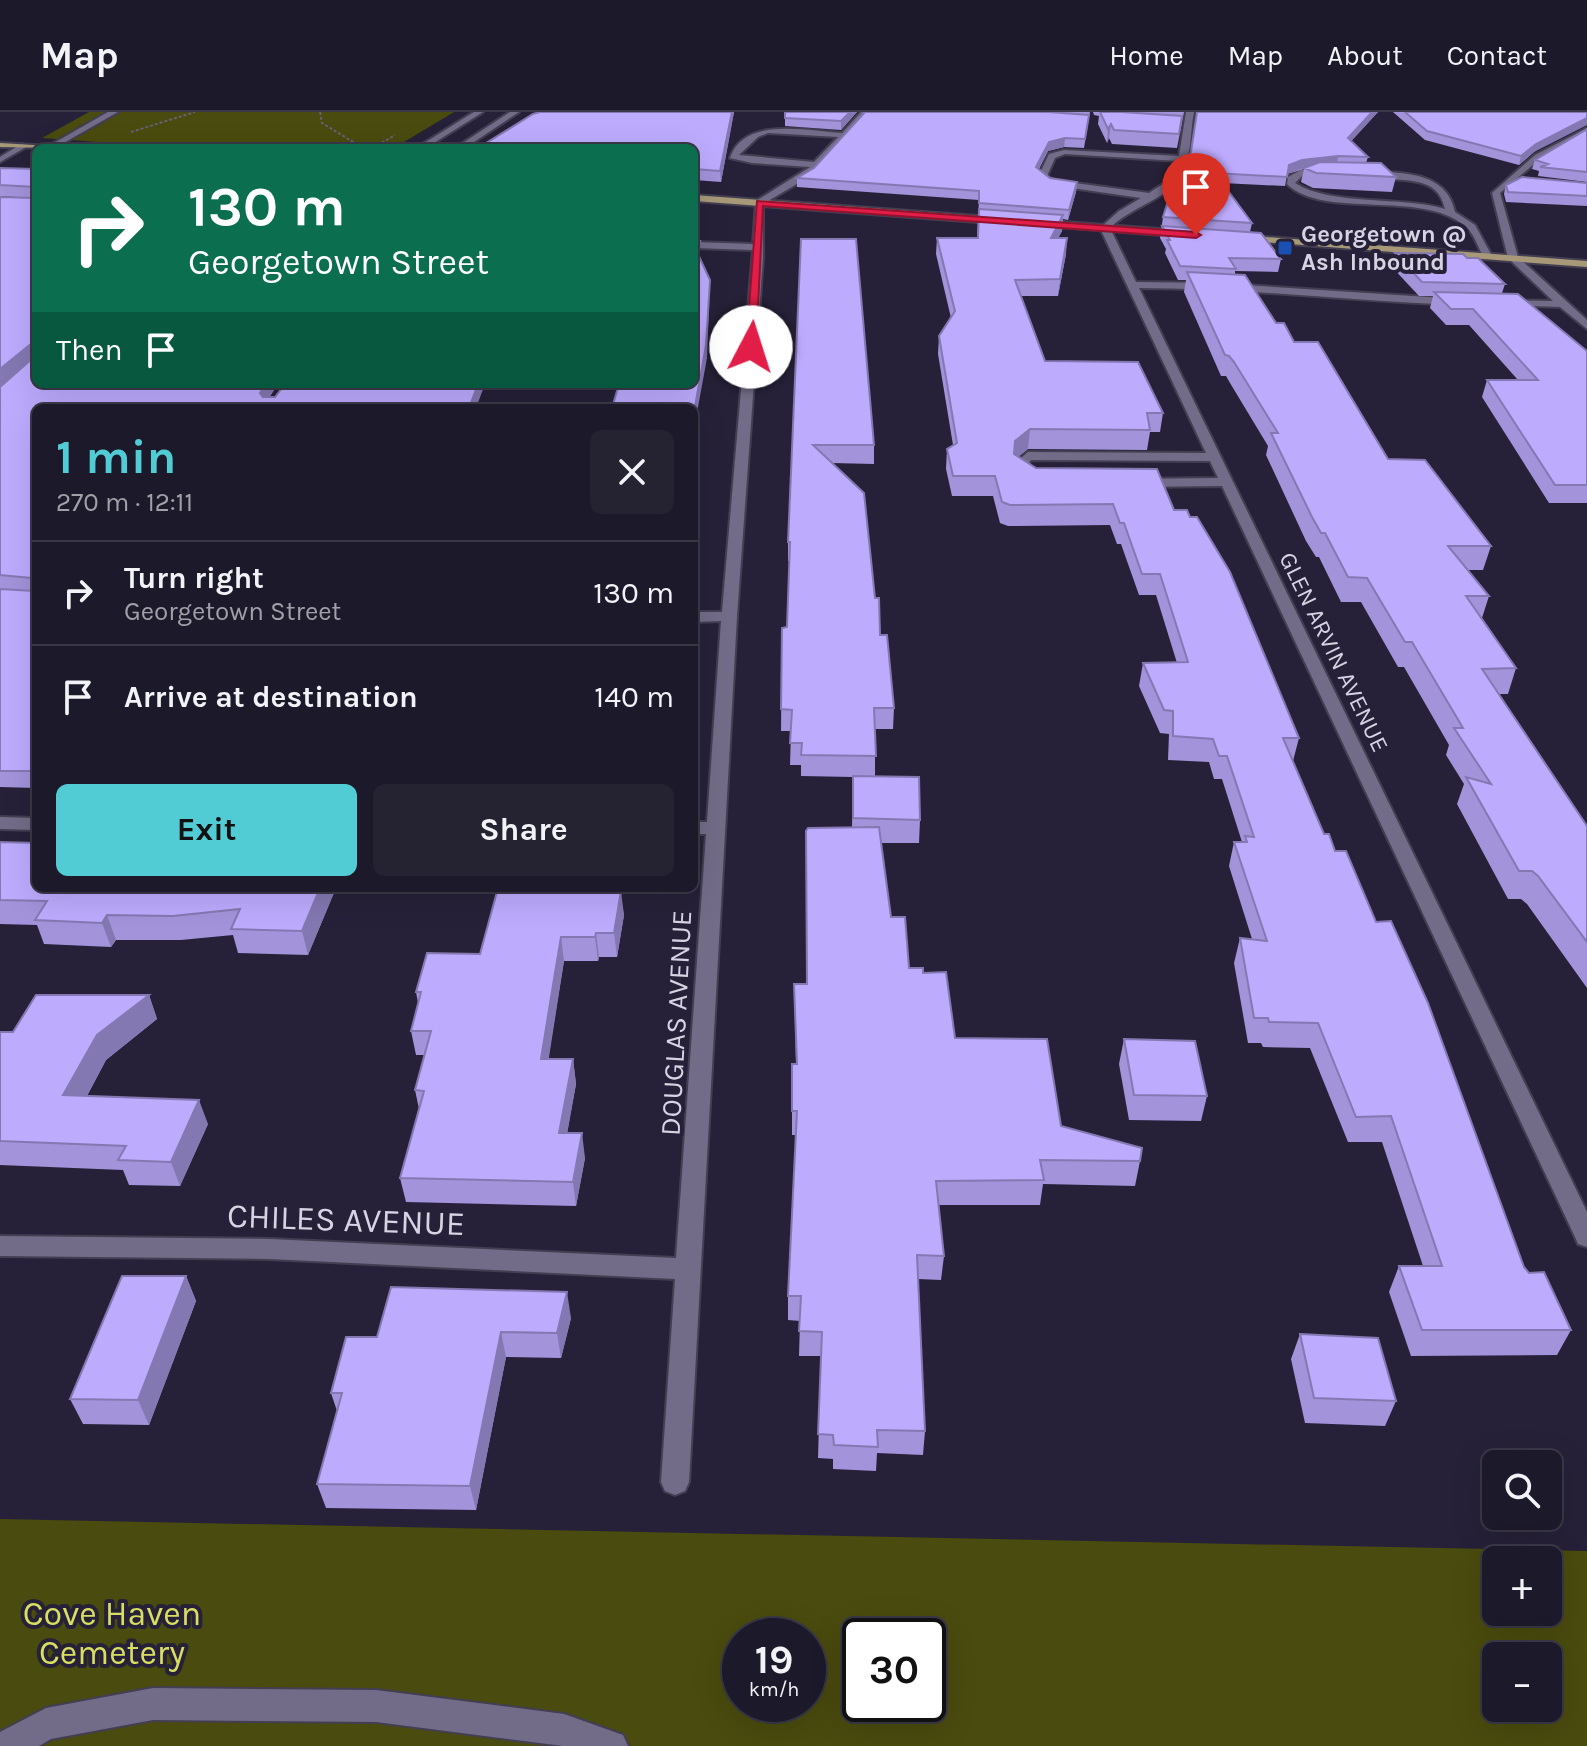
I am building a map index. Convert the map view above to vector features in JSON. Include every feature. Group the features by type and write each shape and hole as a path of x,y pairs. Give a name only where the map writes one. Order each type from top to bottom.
{"main road":[{"path":"0,145 32,147"},
{"path":"698,198 1196,235"},
{"path":"1227,237 1587,264"}],"street":[{"path":"57,144 114,112"},
{"path":"427,144 479,112"},
{"path":"465,144 515,112"},
{"path":"759,203 798,181 865,112"},
{"path":"1105,228 1175,180 1181,159 1183,120"},
{"path":"1587,130 1566,140 1509,179 1496,193 1513,258 1587,326"},
{"path":"816,165 744,160 733,156 755,135 767,131 843,135"},
{"path":"1566,140 1583,143"},
{"path":"3,157 24,146"},
{"path":"1148,196 1051,182 1042,177 1052,156 1064,152 1181,159"},
{"path":"1335,172 1301,173 1291,179 1291,184 1306,192 1338,199 1451,214 1473,229 1487,256"},
{"path":"1361,174 1434,183 1447,194 1451,214"},
{"path":"1509,179 1525,180"},
{"name":"DOUGLAS AVENUE","path":"675,1482 689,1269 704,828 729,616 759,203"},
{"name":"GLEN ARVIN AVENUE","path":"1105,228 1587,1237"},
{"path":"698,245 758,247"},
{"path":"1132,285 1210,286 1347,298 1467,303"},
{"path":"1483,303 1563,304"},
{"path":"1046,482 1034,481 1022,474 1021,463 1028,456 1215,457"},
{"path":"1117,483 1226,482"},
{"path":"698,617 729,616"},
{"path":"0,823 32,824"},
{"name":"CHILES AVENUE","path":"0,1246 270,1249 689,1269"},
{"path":"7,1746 46,1724 153,1704 376,1706 564,1730 612,1746"}],"path":[{"path":"120,134 195,112"},
{"path":"320,112 322,123 356,144"}],"green space":[{"path":"89,112 454,112 401,144 125,144 42,138"},
{"name":"Cove Haven Cemetery","path":"0,1519 1482,1549 1482,1626 1562,1626 1562,1550 1587,1551 1587,1746 0,1746"}],"building":[{"path":"732,112 720,171 698,169 698,144 484,144 533,114"},
{"path":"785,112 850,112 841,121 785,118"},
{"path":"865,112 1049,112 1089,115 1085,139 1065,138 1049,142 1036,167 1050,178 1077,182 1069,210 979,203 979,191 797,178 814,168"},
{"path":"1100,112 1182,116 1179,134 1114,130 1111,124 1108,129"},
{"path":"1197,112 1372,112 1348,138 1368,157 1302,160 1289,165 1287,177 1215,173 1252,223 1163,217 1174,181 1185,167 1191,152"},
{"path":"1405,112 1587,112 1587,118 1536,144 1521,156 1427,131"},
{"path":"1587,129 1587,172 1540,167 1548,164 1535,160"},
{"path":"1320,162 1381,163 1396,177 1316,173 1304,168"},
{"path":"0,168 32,169 32,187 0,185"},
{"path":"1522,177 1587,183 1587,196 1508,192 1506,185"},
{"path":"0,197 32,198 32,343 0,369"},
{"path":"979,209 1063,215 1051,238 1067,238 1060,279 1015,280 1045,361 1138,362 1163,413 1147,413 1150,430 1030,429 1015,441 1014,454 1036,468 1157,469 1174,510 1187,510 1190,517 1197,517 1230,572 1299,738 1283,738 1324,834 1329,834 1335,851 1346,851 1376,922 1391,921 1428,1003 1524,1267 1529,1273 1544,1272 1571,1330 1422,1330 1399,1266 1442,1266 1391,1116 1356,1117 1318,1023 1269,1022 1268,1018 1254,1018 1240,938 1267,941 1234,842 1247,842 1245,836 1254,837 1227,756 1219,756 1213,739 1173,736 1173,711 1164,710 1143,663 1188,662 1160,574 1142,574 1124,523 1120,523 1113,504 1010,505 1002,502 995,476 953,476 947,449 957,443 939,336 955,311 937,238 978,238"},
{"path":"1162,226 1261,233 1281,259 1229,258 1236,269 1180,266"},
{"path":"801,239 856,239 874,445 813,445 864,493 875,598 879,598 880,635 887,635 894,708 874,708 876,756 801,755 802,743 790,743 792,710 781,709 782,628 787,627"},
{"path":"1395,253 1463,254 1467,258 1478,258 1505,284 1422,282"},
{"path":"698,254 710,280 706,345 695,404 613,404 618,388 698,388"},
{"path":"1187,272 1245,275 1276,323 1284,323 1294,342 1318,342 1388,459 1425,460 1491,546 1448,546 1489,596 1466,596 1516,668 1482,669 1587,826 1587,942 1538,876 1532,871 1519,871 1466,777 1491,784 1454,728 1463,728 1412,642 1405,642 1367,578 1348,577 1325,533 1321,533 1271,433 1278,433 1234,362 1225,355"},
{"path":"1434,292 1518,294 1587,351 1587,485 1555,485 1487,380 1538,380 1473,309 1451,309"},
{"path":"32,359 32,388 263,388 260,393 263,397 275,397 282,388 476,388 470,404 32,404 32,584 31,578 0,575 0,387"},
{"path":"0,589 32,591 32,771 0,771"},
{"path":"853,776 919,777 920,820 853,818"},
{"path":"879,827 891,917 905,917 909,968 923,968 923,973 946,972 955,1038 1047,1039 1061,1126 1142,1148 1140,1161 1040,1160 1044,1180 936,1181 944,1256 917,1255 925,1431 877,1430 878,1447 834,1445 833,1435 818,1434 822,1332 799,1331 801,1296 788,1296 797,1111 792,1111 792,1064 797,1064 794,984 807,984 806,831 808,828"},
{"path":"0,842 32,843 32,892 318,892 302,931 231,929 240,909 173,916 107,915 102,923 35,920 47,901 0,900"},
{"path":"497,892 621,892 614,933 596,933 595,937 561,937 554,979 541,1059 573,1059 559,1133 582,1133 573,1182 400,1178 424,1091 415,1090 431,1031 411,1031 421,992 416,992 427,953 480,954"},
{"path":"36,995 149,995 97,1035 63,1095 199,1100 171,1162 118,1160 126,1146 0,1141 0,1032 13,1032"},
{"path":"1124,1039 1195,1041 1207,1096 1134,1095"},
{"path":"122,1276 186,1276 138,1400 70,1399"},
{"path":"391,1287 567,1292 557,1333 501,1332 470,1486 317,1484 342,1393 331,1393 346,1337 377,1337"},
{"path":"1300,1334 1378,1338 1396,1401 1314,1398"}],"place":[{"name":"Georgetown @ Ash Inbound","path":"1285,248"}],"route":[{"path":"751,347 759,203 1196,235"}]}
